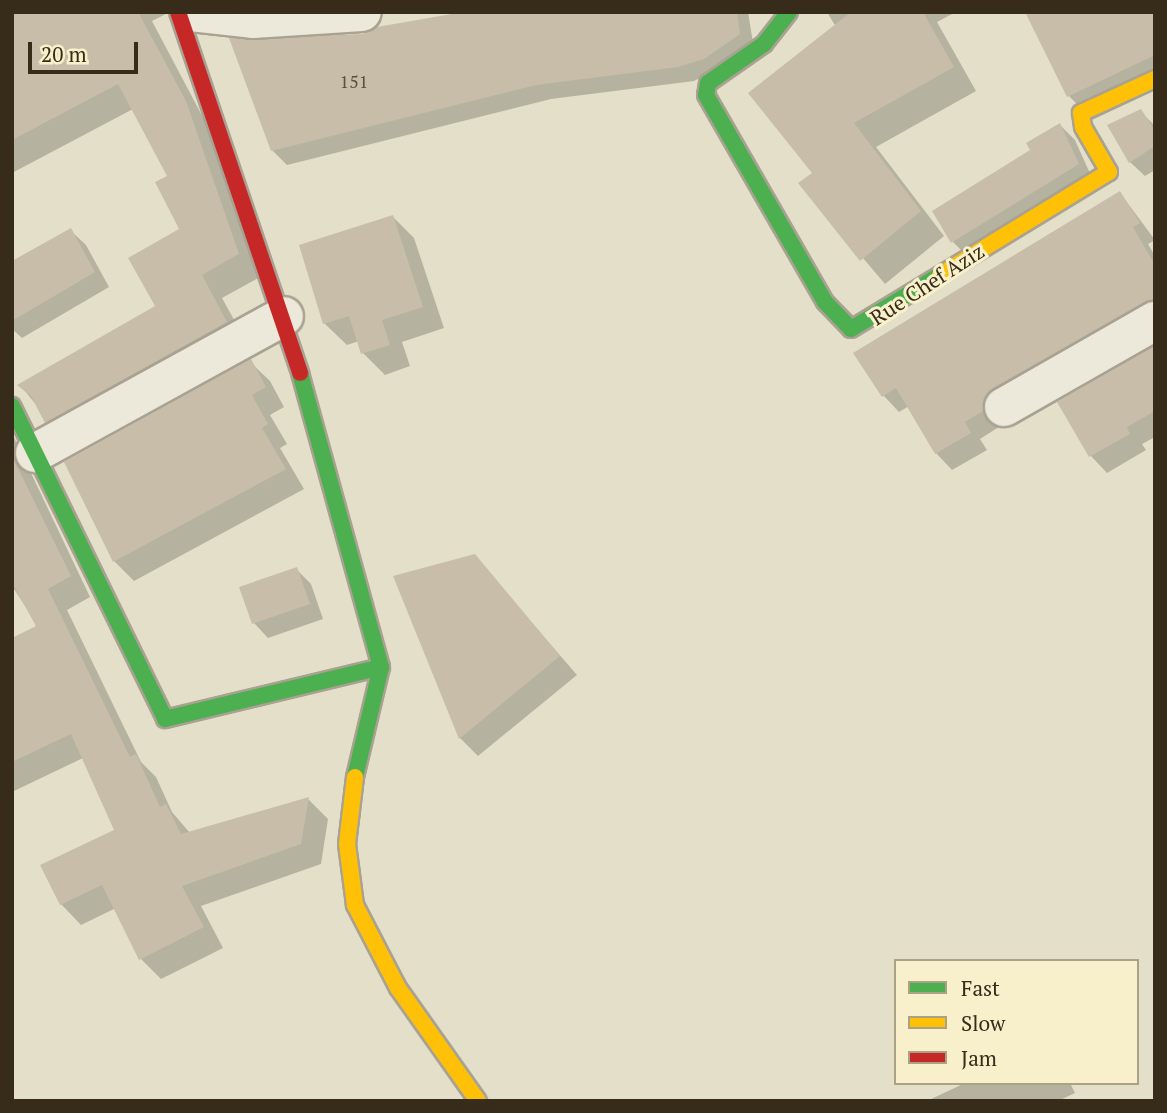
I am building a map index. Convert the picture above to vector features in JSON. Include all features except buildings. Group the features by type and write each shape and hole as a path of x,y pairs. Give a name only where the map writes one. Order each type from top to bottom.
{"street":[{"path":"178,12 284,316 381,667 358,749 352,798 347,844 355,905 398,988 478,1101"},
{"path":"191,12 267,19 362,12"},
{"name":"Rue Chef Aziz","path":"789,12 764,44 708,83 706,95 825,302 851,329 1109,172 1083,127 1081,113 1155,79"},
{"path":"34,453 284,316"},
{"path":"1004,407 1155,321"},
{"path":"12,406 165,719 381,667"}],"traffic: fast":[{"path":"789,12 764,44 708,83 706,95 825,302 851,329 940,275"},
{"path":"300,373 381,667 355,777"},
{"path":"12,406 165,719 381,667"}],"traffic: slow":[{"path":"940,275 1109,172 1083,127 1081,113 1155,79"},
{"path":"355,777 347,844 355,905 398,988 478,1101"}],"traffic: jam":[{"path":"178,12 300,373"}]}
